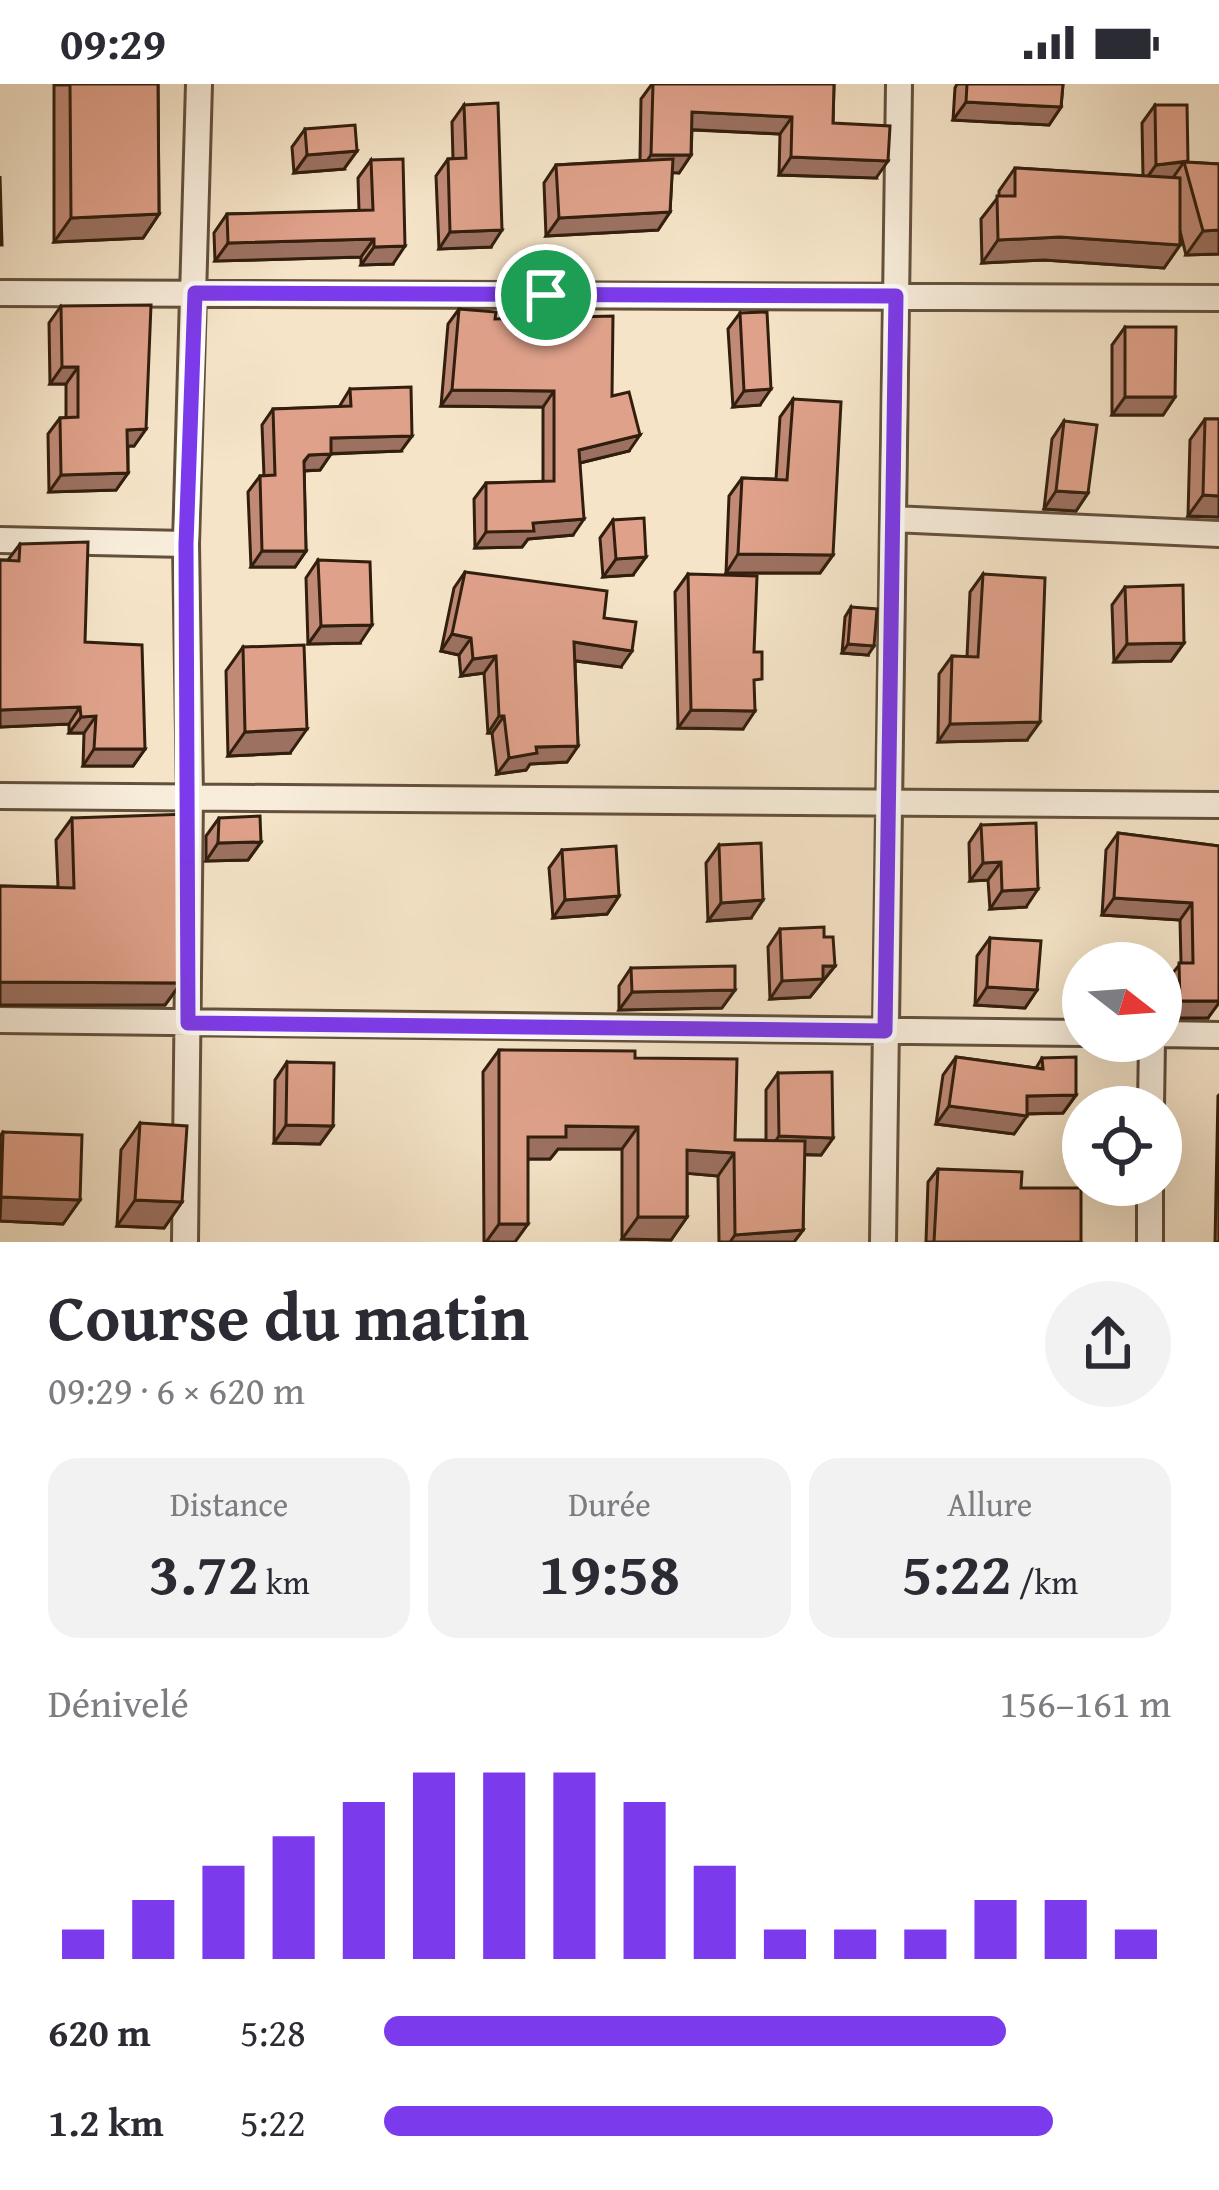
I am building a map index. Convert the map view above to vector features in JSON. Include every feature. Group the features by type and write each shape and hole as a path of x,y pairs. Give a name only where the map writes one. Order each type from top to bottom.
{"street":[{"path":"185,1242 190,796 186,544 199,84"},
{"path":"883,1242 899,84"},
{"path":"0,293 1219,298"},
{"path":"893,520 1219,534"},
{"path":"0,540 186,544"},
{"path":"0,796 1219,805"},
{"path":"0,1020 1062,1034"},
{"path":"1182,1034 1219,1035"},
{"path":"1150,1206 1150,1242"}],"building":[{"path":"70,84 158,84 159,214 71,218"},
{"path":"653,84 834,84 833,123 890,126 888,161 791,157 792,117 692,112 691,155 651,155"},
{"path":"967,84 1063,84 1061,107 966,102"},
{"path":"498,103 502,230 450,232 448,159 466,158 464,105"},
{"path":"1155,105 1187,105 1188,161 1156,165"},
{"path":"355,125 357,151 307,155 305,129"},
{"path":"403,159 405,246 374,247 374,239 228,243 227,214 373,210 371,160"},
{"path":"673,159 670,212 559,218 556,165"},
{"path":"1184,162 1219,164 1219,230 1203,231"},
{"path":"1015,168 1180,178 1180,245 1060,237 998,240 997,196 1015,196"},
{"path":"151,305 146,429 127,430 128,473 61,475 60,418 78,417 78,367 62,367 61,306"},
{"path":"459,309 496,312 495,319 613,316 612,396 629,392 640,435 579,450 584,519 533,523 534,531 486,532 486,483 554,481 554,391 452,390"},
{"path":"767,312 771,389 744,391 740,313"},
{"path":"1125,327 1176,327 1175,397 1125,397"},
{"path":"411,387 412,436 331,438 331,454 309,455 304,461 306,551 262,551 260,476 275,475 273,409 351,406 350,389"},
{"path":"793,399 841,402 833,555 738,554 742,478 787,480"},
{"path":"1205,419 1219,419 1219,496 1203,495"},
{"path":"1064,421 1097,425 1088,493 1056,491"},
{"path":"644,518 646,557 616,559 613,520"},
{"path":"88,542 85,642 142,645 145,749 94,749 96,716 81,717 80,707 0,710 0,560 19,561 20,544"},
{"path":"318,560 370,562 372,625 321,626"},
{"path":"465,572 607,591 604,618 636,622 632,651 574,642 578,746 536,747 537,753 509,758 504,716 499,716 496,656 473,659 471,638 452,634"},
{"path":"688,574 757,576 754,652 762,652 762,679 754,680 755,711 691,710"},
{"path":"983,574 1045,578 1040,722 950,724 952,656 978,657"},
{"path":"1183,585 1184,643 1127,644 1125,587"},
{"path":"851,607 877,609 874,646 848,644"},
{"path":"304,645 307,729 245,732 243,647"},
{"path":"189,814 189,840 181,841 181,983 0,982 0,886 74,888 72,818"},
{"path":"260,816 261,842 218,843 219,818"},
{"path":"1036,823 1038,889 1002,891 1001,862 983,863 981,825"},
{"path":"1118,833 1219,846 1219,1001 1182,1001 1182,963 1193,963 1192,903 1114,898"},
{"path":"761,843 763,900 721,903 719,845"},
{"path":"616,846 619,896 565,900 562,850"},
{"path":"824,927 824,937 833,937 835,966 823,966 823,979 782,981 780,929"},
{"path":"990,938 1041,941 1037,990 987,987"},
{"path":"735,966 735,990 632,992 631,968"},
{"path":"499,1050 635,1051 635,1058 737,1059 735,1140 805,1141 803,1230 735,1235 734,1153 687,1150 687,1217 638,1217 638,1127 566,1126 566,1137 528,1137 528,1224 499,1224"},
{"path":"956,1057 1043,1069 1042,1058 1076,1062 1076,1086 1062,1086 1062,1095 1027,1096 1027,1116 949,1106"},
{"path":"287,1062 334,1063 333,1126 286,1125"},
{"path":"832,1072 833,1138 779,1136 778,1073"},
{"path":"140,1123 187,1126 182,1202 135,1200"},
{"path":"3,1132 82,1135 80,1200 1,1197"},
{"path":"938,1169 1022,1172 1021,1188 1062,1188 1062,1206 1081,1206 1081,1242 934,1242"}],"route":[{"path":"195,293 546,295 896,296 885,1031 188,1023 186,544 195,293"}]}
